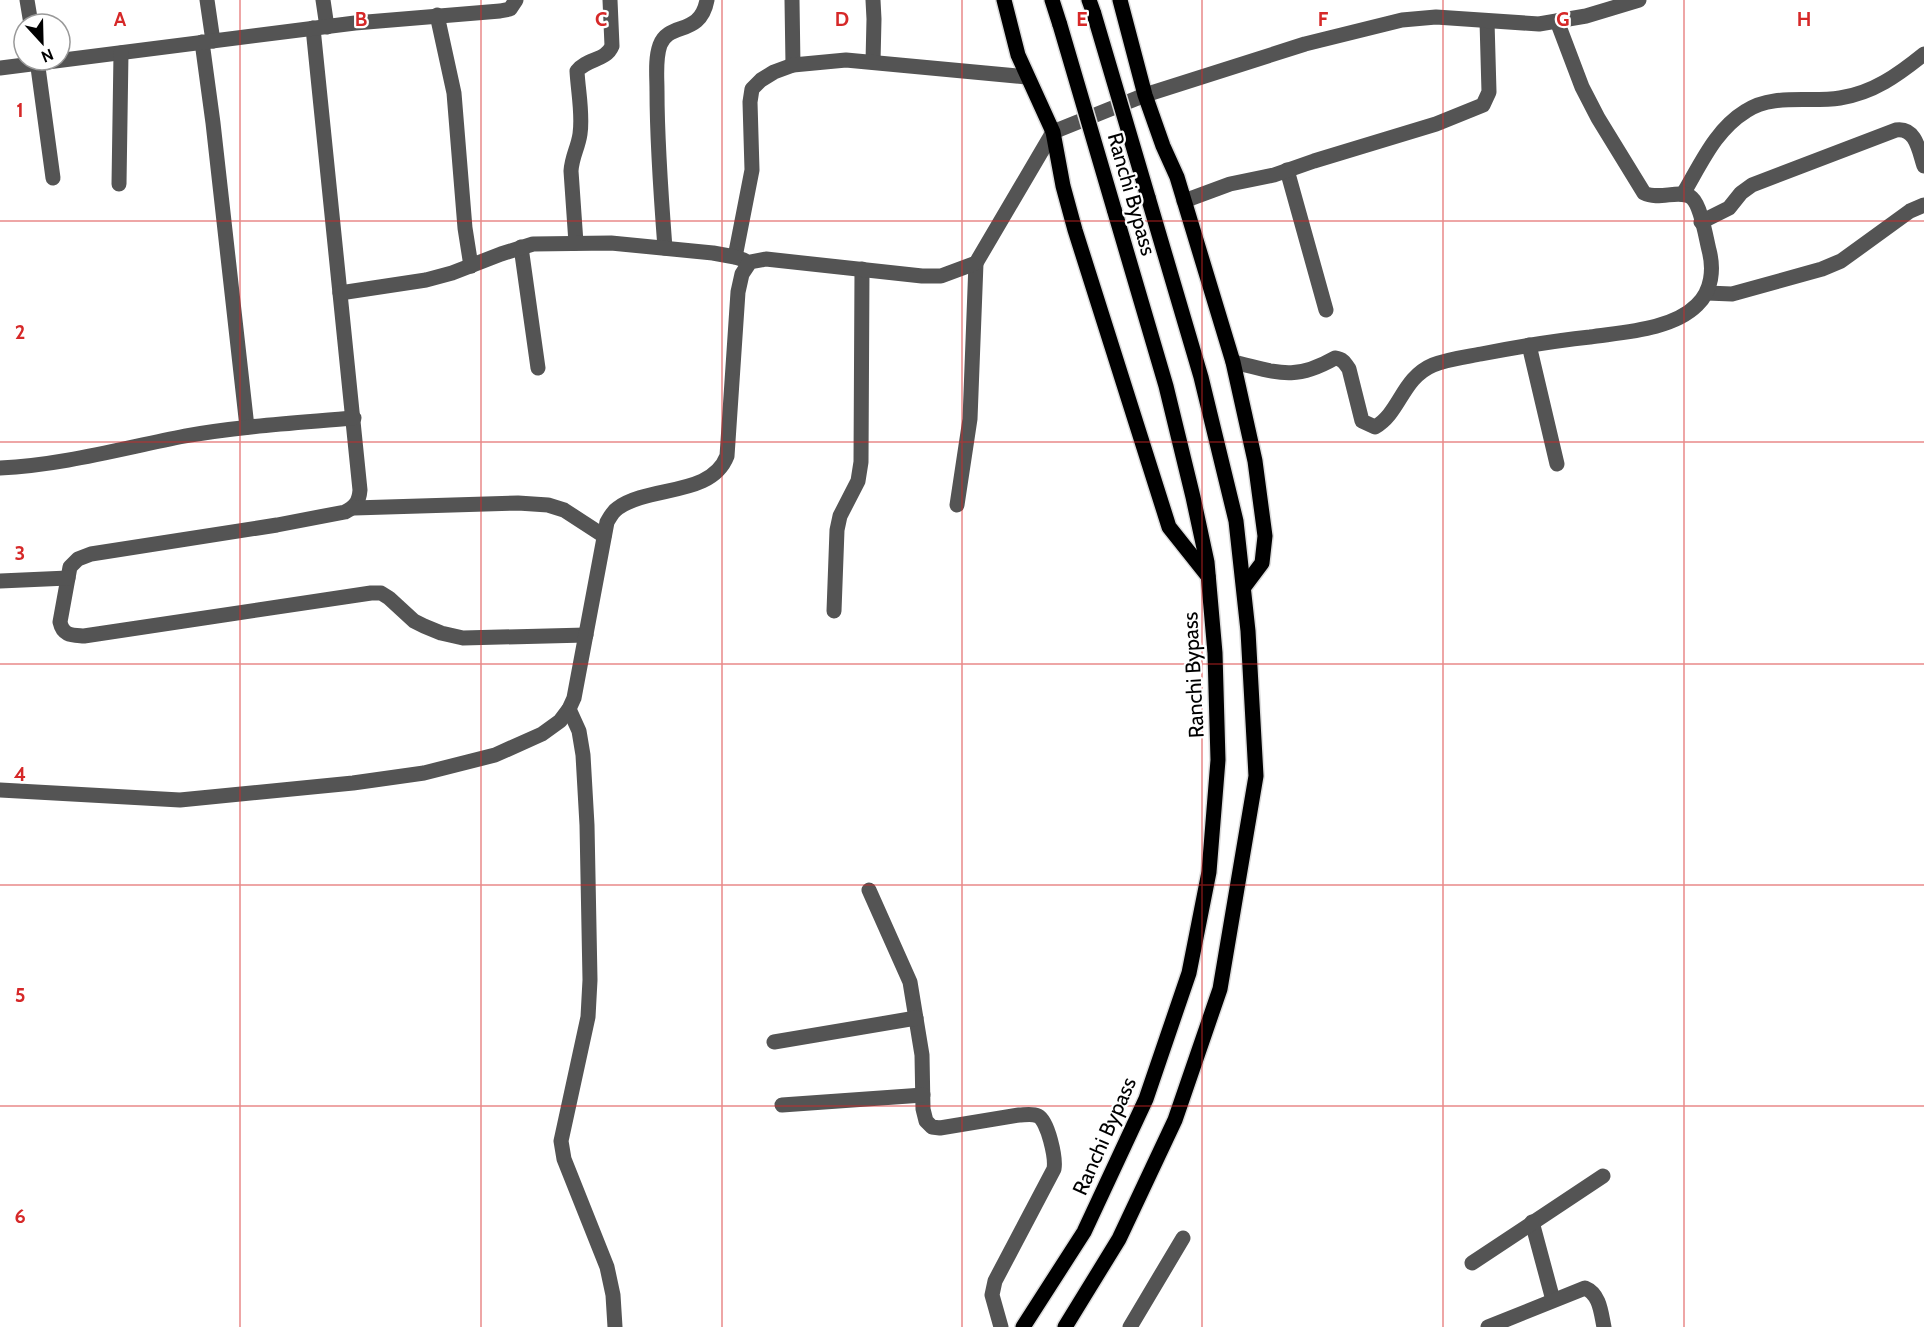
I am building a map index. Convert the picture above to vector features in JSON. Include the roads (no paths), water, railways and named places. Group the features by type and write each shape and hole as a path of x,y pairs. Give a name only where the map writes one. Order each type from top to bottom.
{"main road":[{"path":"1004,0 1018,55 1053,132 1060,176 1074,230 1169,527 1208,576"},
{"name":"Ranchi Bypass","path":"1023,1327 1084,1232 1146,1099 1189,974 1209,872 1218,760 1215,653 1208,576 1193,497 1166,386 1052,0"},
{"path":"1120,0 1145,95 1177,177 1233,362 1255,461 1265,536 1262,563 1244,587"},
{"name":"Ranchi Bypass","path":"1065,1327 1119,1239 1175,1120 1220,989 1256,776 1248,632 1236,521 1201,377 1092,7"}],"street":[{"path":"207,0 207,42 213,123 247,427"},
{"path":"323,0 320,27 340,292 360,490 360,499 354,508"},
{"path":"72,58 320,27 510,9 516,0"},
{"path":"576,243 571,171 581,127 577,71 586,62 604,56 610,51 612,46 610,0"},
{"path":"665,248 657,130 657,59 660,44 665,38 697,21 702,16 707,0"},
{"path":"792,0 793,65"},
{"path":"873,0 873,62"},
{"path":"957,505 970,419 976,262 1053,132 1145,95 1305,45 1402,20 1436,17 1539,24 1586,16 1639,0"},
{"path":"437,15 454,93 465,228 471,266"},
{"path":"1184,201 1230,184 1274,175 1436,124 1483,105 1489,92 1487,21"},
{"path":"1233,362 1280,373 1293,373 1304,372 1335,358 1340,358 1349,369 1362,421 1375,428 1382,424 1414,377 1431,366 1450,360 1528,345 1639,330 1685,314 1697,305 1707,293 1712,273 1711,258 1695,202 1692,197 1683,194 1651,197 1644,193 1598,118 1582,87 1557,21"},
{"path":"119,184 121,53"},
{"path":"1683,194 1716,138 1746,111 1772,101 1838,99 1860,94 1882,85 1924,54"},
{"path":"0,790 180,800 353,783 424,773 495,754 542,734 560,721 574,698 606,522 616,509 626,503 701,482 723,466 727,456 738,292 742,274 752,170 750,102 752,89 774,72 793,65 846,60 1027,77"},
{"path":"39,72 53,178"},
{"path":"1701,222 1724,211 1752,185 1896,130 1903,129 1909,132 1924,166"},
{"path":"1287,170 1326,310"},
{"path":"1707,293 1732,294 1822,269 1841,261 1910,211 1924,205"},
{"path":"340,292 426,280 533,244 611,243 742,259 766,259 922,276 941,276 976,262"},
{"path":"521,247 538,369"},
{"path":"834,611 837,530 840,516 858,481 861,462 862,269"},
{"path":"1528,345 1557,464"},
{"path":"0,468 24,467 84,458 184,436 247,427 354,418"},
{"path":"586,635 463,638 441,633 414,621 381,593 84,636 68,635 60,622 70,567 78,559 277,525 345,512 354,508 518,503 548,505 564,510 604,536"},
{"path":"0,581 68,579"},
{"path":"569,709 579,731 583,755 587,825 590,980 588,1017 561,1141 564,1159 607,1267 613,1295 615,1327"},
{"path":"869,890 910,982 922,1055 923,1109 926,1121 932,1127 940,1128 1019,1115 1038,1116 1042,1120 1055,1154 1054,1169 995,1281 992,1294 1001,1327"},
{"path":"774,1042 916,1018"},
{"path":"782,1105 923,1095"},
{"path":"1472,1263 1603,1176"},
{"path":"1532,1222 1553,1300"},
{"path":"1130,1327 1183,1238"},
{"path":"1488,1327 1585,1288 1590,1290 1599,1306 1604,1327"}]}
